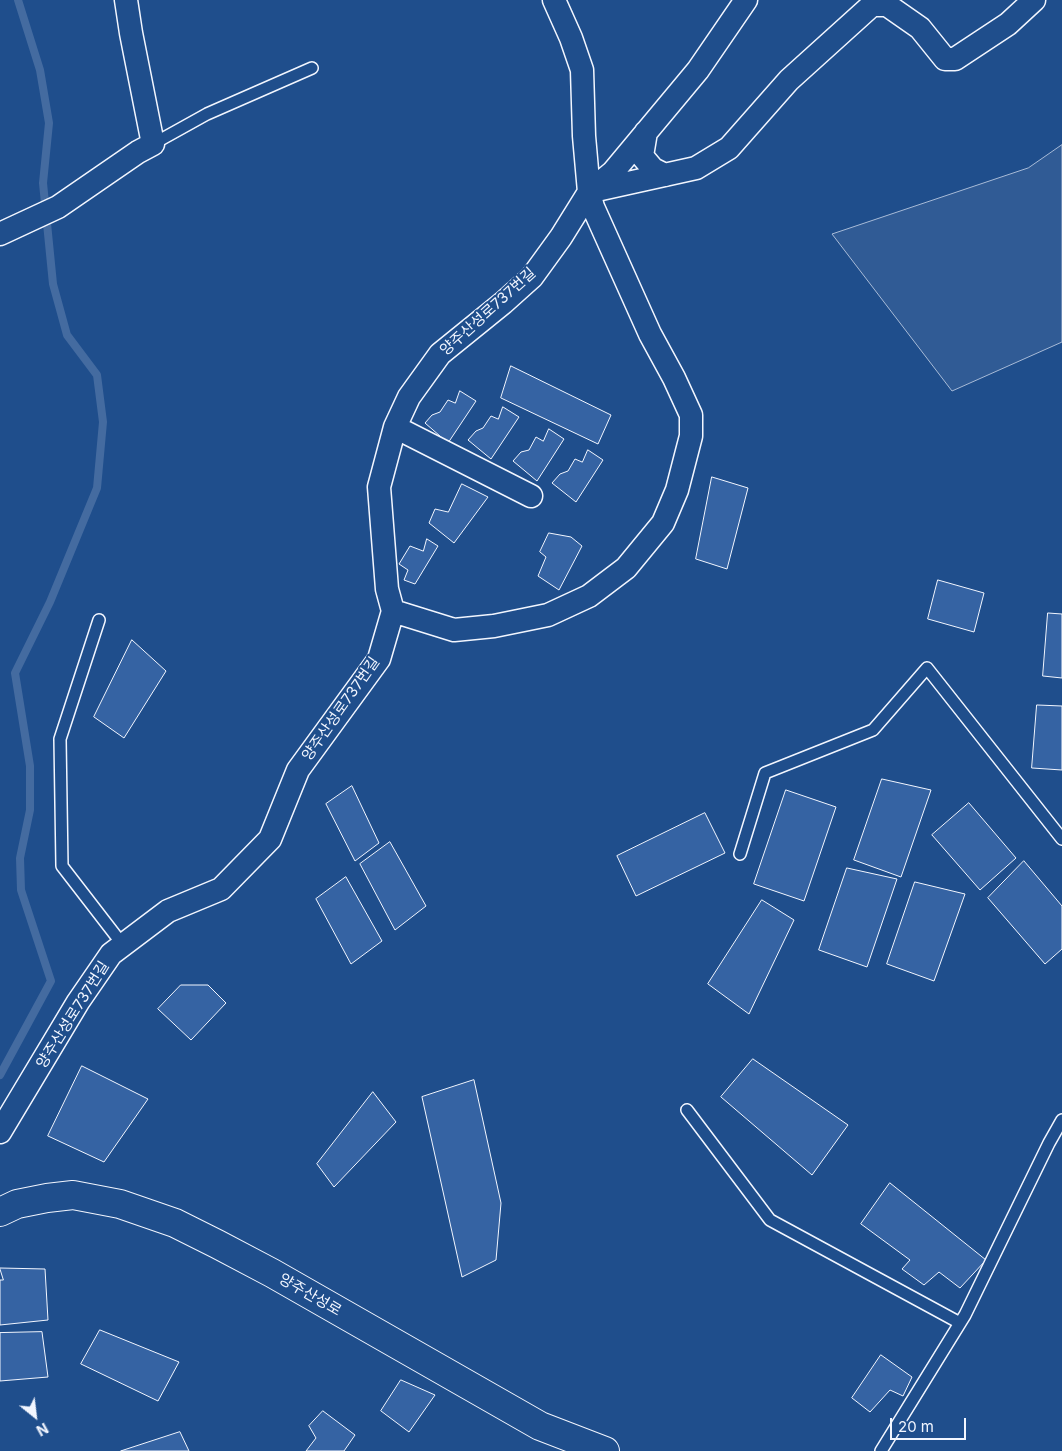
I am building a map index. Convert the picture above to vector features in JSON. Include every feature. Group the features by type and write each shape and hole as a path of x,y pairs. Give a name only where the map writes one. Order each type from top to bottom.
{"street":[{"path":"8,231 58,207 138,152 153,144 126,0"},
{"path":"393,611 454,630 494,626 548,615 589,596 626,568 663,523 677,490 691,436 691,415 674,378 650,334 593,207 589,192 584,136 582,70 571,38 554,0"},
{"name":"양주산성로737번길","path":"0,1132 78,1002 111,954 168,911 221,889 270,839 298,770 379,659 393,611 388,589 380,487 395,427 409,397 440,354 532,277 561,238 589,192 614,172 698,70 746,0"},
{"path":"589,192 696,168 729,148 789,80 872,5 888,5 920,28 946,59 955,59 1008,24 1034,0"},
{"path":"646,132 642,156 653,169 665,175"},
{"path":"395,427 531,496"},
{"name":"양주산성로","path":"0,1212 17,1204 72,1195 120,1204 175,1223 272,1273 540,1426 605,1451"}],"lane":[{"path":"153,144 207,114 312,68"},
{"path":"99,620 60,739 62,866 123,945"},
{"path":"740,854 764,773 873,730 927,668 1062,839"},
{"path":"687,1110 770,1220 960,1323"},
{"path":"880,1451 960,1323 1062,1120"}],"shaded area":[{"path":"1062,145 1062,342 952,391 832,234 1028,168"}],"building":[{"path":"511,366 611,415 598,444 501,398"},
{"path":"460,391 476,401 448,443 425,423 432,415 440,412 448,400 455,403"},
{"path":"503,407 519,417 491,459 468,440 476,431 483,428 491,416 498,419"},
{"path":"549,429 564,439 537,481 513,461 521,452 529,450 536,437 543,441"},
{"path":"588,450 603,460 576,502 552,483 560,474 568,471 575,459 582,462"},
{"path":"712,477 748,488 727,569 696,559"},
{"path":"462,484 488,497 454,543 429,523 435,509 448,512"},
{"path":"549,533 571,537 582,546 559,590 538,576 546,557 540,552"},
{"path":"427,539 438,546 415,584 404,580 408,570 399,564 410,546 423,551"},
{"path":"938,580 984,593 974,632 928,619"},
{"path":"1048,613 1062,614 1062,678 1043,676"},
{"path":"132,640 166,671 124,738 94,717"},
{"path":"1037,705 1062,706 1062,770 1032,768"},
{"path":"882,779 931,790 901,877 854,860"},
{"path":"352,786 379,843 355,861 326,804"},
{"path":"786,790 836,807 804,901 754,884"},
{"path":"969,803 1016,858 980,890 932,835"},
{"path":"705,813 725,853 636,896 617,856"},
{"path":"390,842 426,906 395,930 360,864"},
{"path":"1024,861 1062,906 1062,949 1045,964 988,898"},
{"path":"847,868 897,879 867,967 819,950"},
{"path":"346,877 382,941 351,964 316,899"},
{"path":"915,882 965,894 934,981 887,964"},
{"path":"762,900 794,920 749,1014 708,984"},
{"path":"181,985 208,985 226,1003 191,1040 158,1009"},
{"path":"753,1059 848,1125 812,1175 721,1097"},
{"path":"82,1066 148,1099 104,1162 48,1136"},
{"path":"474,1080 501,1203 496,1260 462,1277 422,1097"},
{"path":"373,1092 396,1122 334,1187 317,1164"},
{"path":"890,1183 986,1260 960,1288 939,1272 924,1285 902,1269 910,1260 861,1224"},
{"path":"0,1268 45,1269 48,1320 0,1325 0,1280 3,1280"},
{"path":"100,1330 179,1362 158,1401 81,1364"},
{"path":"42,1332 48,1377 0,1381 0,1333"},
{"path":"881,1355 912,1377 903,1396 890,1390 870,1412 852,1398"},
{"path":"401,1380 435,1395 409,1432 381,1411"},
{"path":"323,1411 355,1435 344,1451 306,1451 316,1438 309,1426"},
{"path":"180,1432 189,1451 121,1451"}],"waterway":[{"path":"0,1075 51,981 21,890 20,858 30,810 30,766 15,673 50,602 97,488 103,422 97,375 67,335 53,284 43,183 49,123 40,70 18,0"}]}
